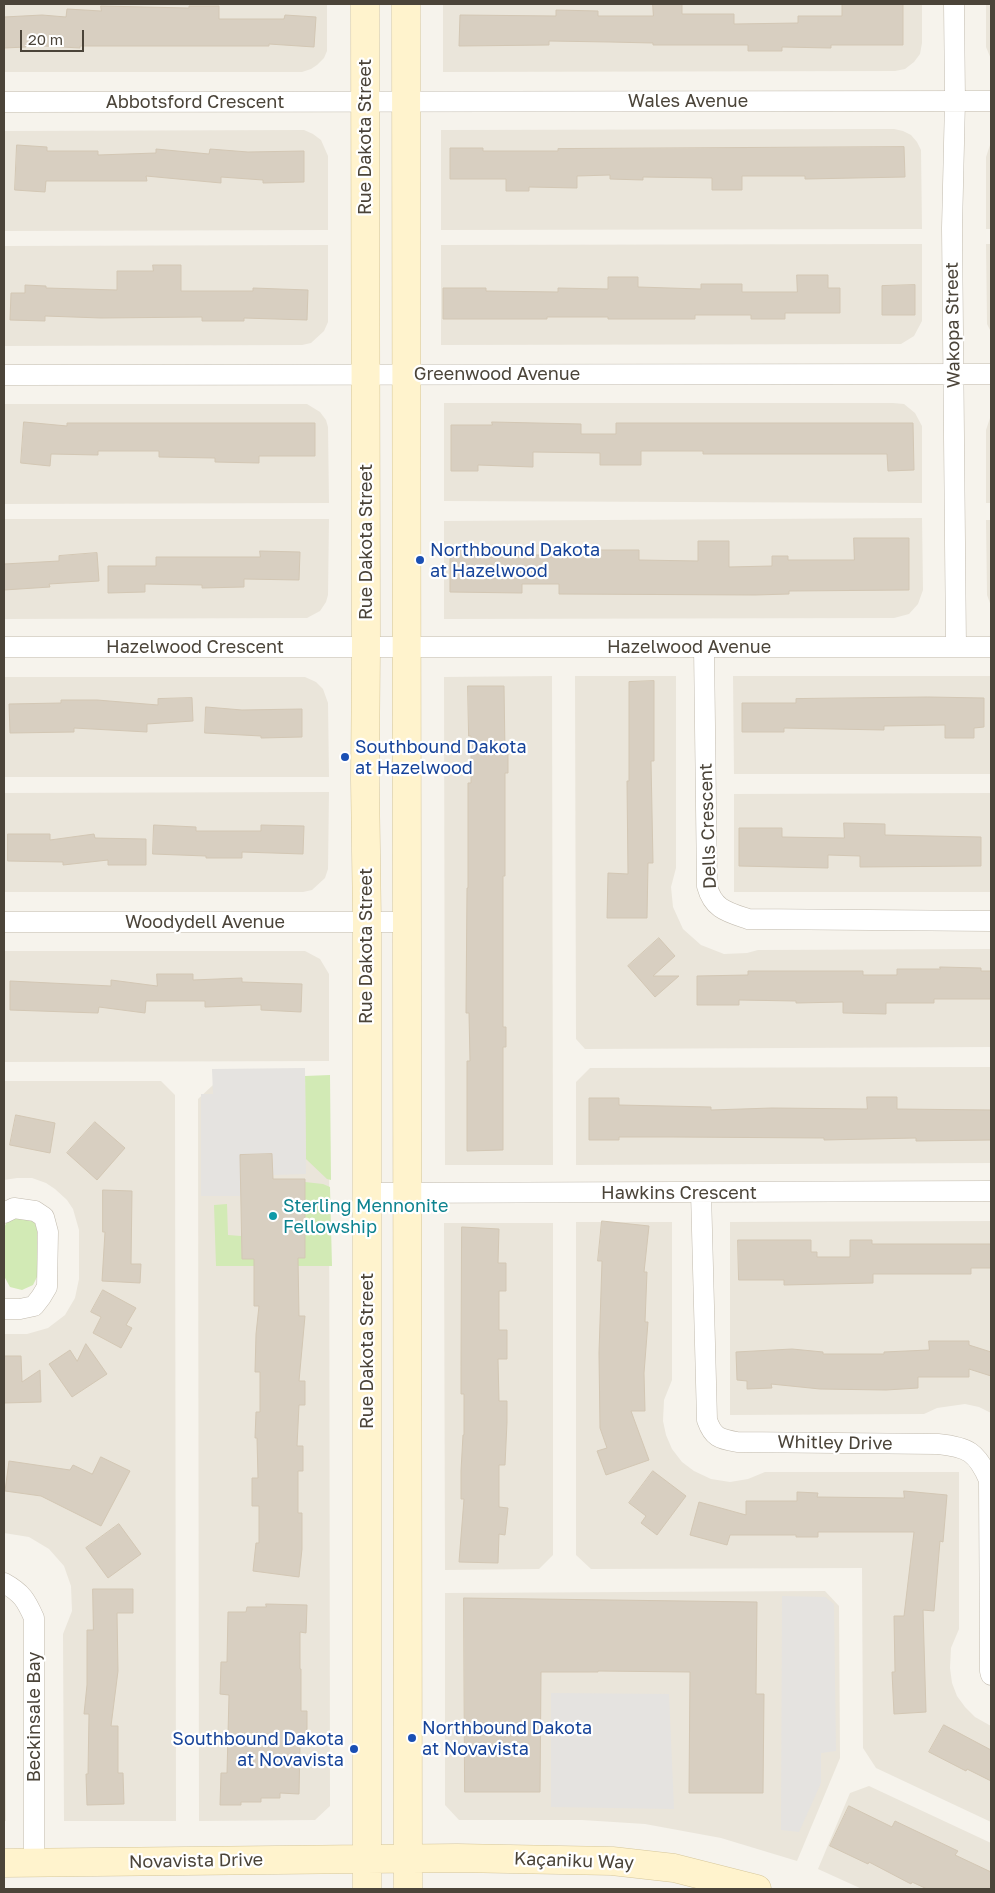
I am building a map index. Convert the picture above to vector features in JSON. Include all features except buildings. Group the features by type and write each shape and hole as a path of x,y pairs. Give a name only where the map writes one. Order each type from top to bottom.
{"main road":[{"name":"Rue Dakota Street","path":"365,4 386,102 406,374 386,647 364,780 367,1194 388,1859 408,1889"},
{"name":"Rue Dakota Street","path":"367,1889 388,1859 407,1194 407,922 366,374 386,102 406,4"},
{"name":"Kaçaniku Way","path":"388,1859 544,1858 644,1863 700,1874 757,1889"},
{"name":"Novavista Drive","path":"4,1863 388,1859"}],"street":[{"name":"Wakopa Street","path":"954,4 955,101 952,228 956,647"},
{"name":"Wales Avenue","path":"386,102 991,101"},
{"name":"Abbotsford Crescent","path":"4,102 386,102"},
{"name":"Greenwood Avenue","path":"4,375 991,374"},
{"name":"Hazelwood Crescent","path":"4,647 386,647"},
{"name":"Hazelwood Avenue","path":"386,647 991,647"},
{"name":"Dells Crescent","path":"704,647 706,886 709,896 717,906 748,919 991,920"},
{"name":"Woodydell Avenue","path":"4,922 407,922"},
{"name":"Hawkins Crescent","path":"367,1194 991,1191"},
{"name":"Whitley Drive","path":"701,1192 707,1420 712,1433 723,1440 737,1442 938,1444 959,1446 971,1452 982,1464 989,1480 991,1675"},
{"path":"4,1214 14,1208 35,1210 44,1217 48,1232 46,1287 41,1298 34,1306 20,1309 4,1309"},
{"name":"Beckinsale Bay","path":"4,1583 26,1599 34,1618 34,1863"}],"shaded area":[{"path":"4,4 327,4 327,51 324,58 317,65 302,72 4,72"},
{"path":"443,4 922,4 922,43 920,54 914,62 905,69 895,71 443,72"},
{"path":"986,4 991,4 991,59 986,47"},
{"path":"894,129 911,135 921,150 922,229 441,230 441,130"},
{"path":"304,130 321,140 328,156 328,230 4,231 4,131"},
{"path":"991,142 991,229 986,229 986,157"},
{"path":"922,244 922,321 914,336 901,344 441,345 441,245"},
{"path":"986,244 991,244 991,332 987,324"},
{"path":"328,245 328,322 324,331 311,343 302,345 4,346 4,246"},
{"path":"444,403 904,404 915,413 922,426 922,503 444,501"},
{"path":"4,404 307,404 320,412 326,420 328,427 329,503 4,504"},
{"path":"991,415 991,503 986,503 986,430"},
{"path":"922,518 923,590 918,604 909,614 894,618 444,619 444,521"},
{"path":"4,519 329,519 328,595 320,611 307,618 4,619"},
{"path":"986,520 991,520 991,606 987,595"},
{"path":"552,676 553,1165 445,1165 444,677"},
{"path":"575,676 676,676 676,868 671,887 673,907 683,929 701,945 724,954 747,953 758,950 991,949 991,1047 585,1049 576,1039"},
{"path":"733,676 991,676 991,774 734,774"},
{"path":"4,677 305,677 316,682 323,689 328,703 329,777 4,777"},
{"path":"329,792 328,869 325,878 312,890 303,892 4,892 4,793"},
{"path":"991,793 991,892 734,892 734,794"},
{"path":"4,951 305,951 320,959 329,974 329,1061 4,1062"},
{"path":"991,1067 991,1163 576,1165 576,1082 590,1068"},
{"path":"305,1068 306,1174 273,1175 272,1154 240,1155 241,1196 201,1196 201,1094 213,1094 212,1069"},
{"path":"4,1081 161,1081 175,1095 176,1821 64,1821 63,1634 72,1611 71,1586 64,1566 49,1549 29,1537 4,1533 4,1334 27,1334 48,1328 65,1315 75,1298 79,1279 79,1230 73,1209 67,1200 46,1183 32,1178 4,1180"},
{"path":"329,1084 330,1806 315,1820 199,1821 198,1099 213,1085"},
{"path":"991,1221 991,1413 979,1407 965,1404 937,1408 924,1414 730,1415 730,1222"},
{"path":"576,1222 672,1222 672,1380 664,1400 663,1421 672,1449 682,1462 694,1471 711,1479 730,1482 748,1479 765,1472 959,1472 959,1629 951,1648 950,1668 952,1683 957,1696 975,1717 991,1726 991,1822 876,1768 863,1748 862,1568 591,1569 576,1555"},
{"path":"444,1223 553,1223 553,1555 539,1569 445,1570"},
{"path":"825,1591 839,1606 840,1758 797,1861 721,1838 645,1824 582,1820 459,1820 445,1805 445,1593"},
{"path":"782,1596 825,1597 834,1604 836,1751 821,1753 821,1783 799,1832 781,1830"},
{"path":"5,1609 6,1821 4,1821"},
{"path":"551,1693 669,1694 674,1809 551,1807"},
{"path":"869,1786 991,1843 991,1889 862,1889 818,1869 850,1793"}],"green space":[{"path":"330,1075 331,1180 327,1179 306,1159 305,1076"},
{"path":"305,1182 323,1184 330,1187 332,1266 216,1266 214,1205 227,1204 228,1235 241,1236 242,1259 305,1258"},
{"path":"24,1215 35,1222 37,1230 37,1277 33,1285 22,1290 10,1287 4,1276 4,1228 8,1219"}],"place":[{"name":"Northbound Dakota at Hazelwood","path":"420,560"},
{"name":"Southbound Dakota at Hazelwood","path":"345,757"},
{"name":"Sterling Mennonite Fellowship","path":"273,1216"},
{"name":"Northbound Dakota at Novavista","path":"412,1738"},
{"name":"Southbound Dakota at Novavista","path":"354,1749"}]}
